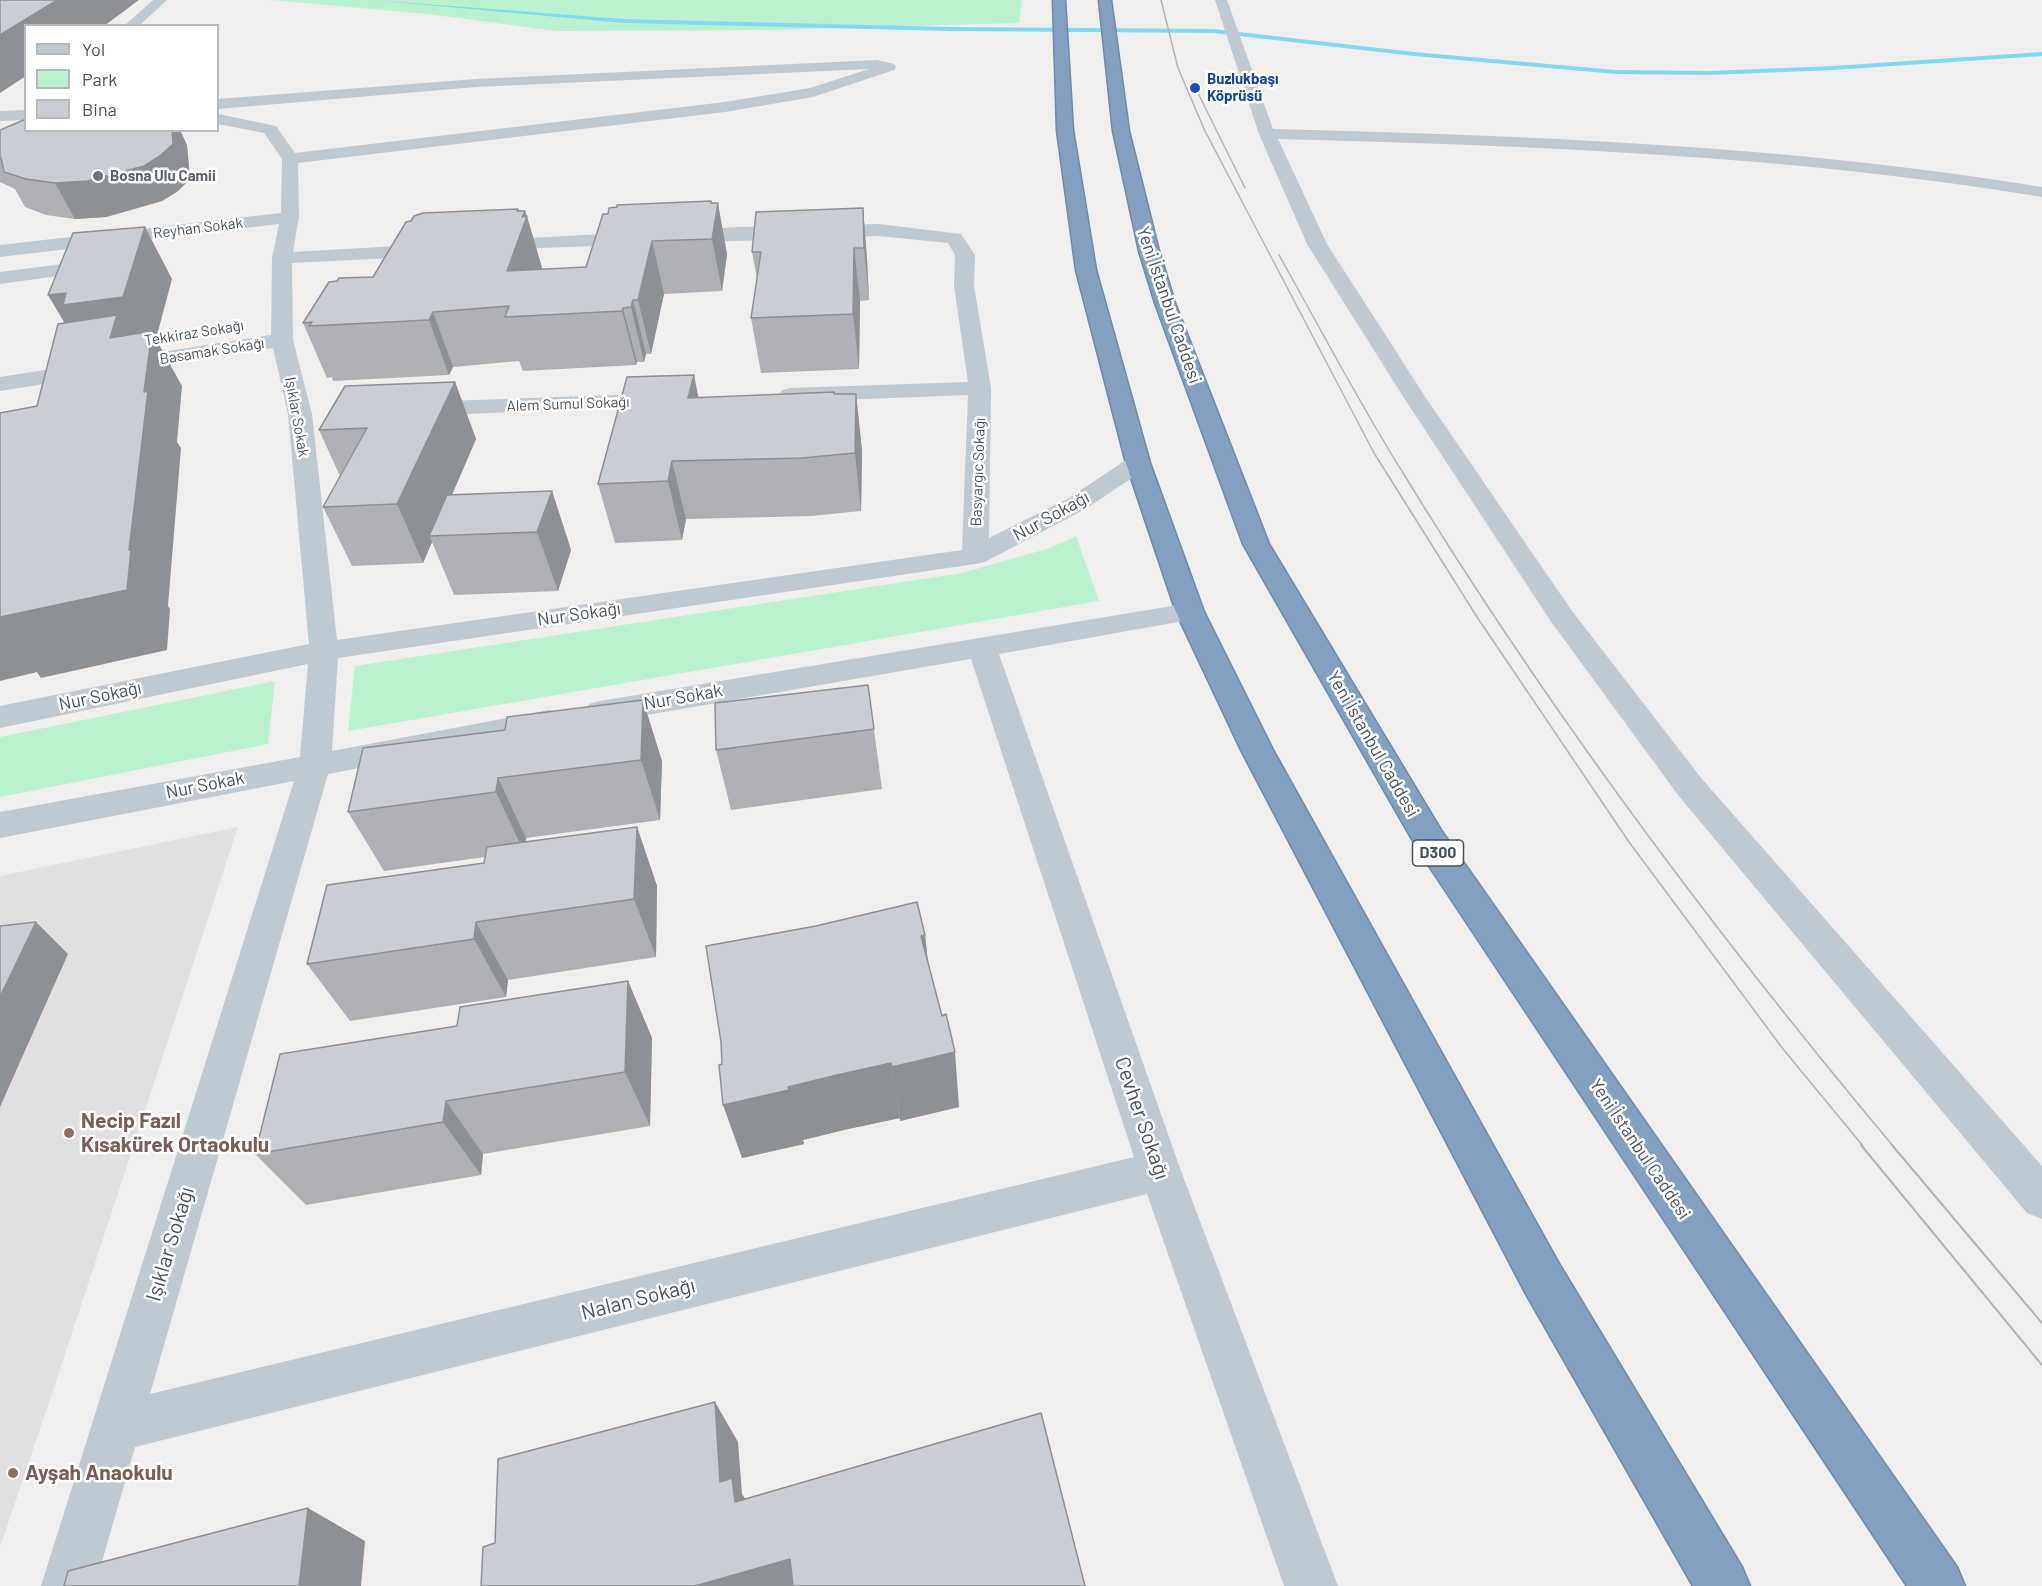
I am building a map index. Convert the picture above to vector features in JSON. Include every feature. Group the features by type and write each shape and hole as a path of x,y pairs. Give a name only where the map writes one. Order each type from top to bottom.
{"highway":[{"path":"1059,0 1065,130 1086,270 1138,463 1190,612 1257,750 1542,1278 1723,1586"},
{"name":"Yeni İstanbul Caddesi","path":"1105,0 1128,167 1149,251 1165,303 1256,544 1429,839 1938,1586"}],"street":[{"path":"132,24 161,0"},
{"path":"1221,0 1266,134 1317,244 1415,398 1562,617 1689,787 2042,1198"},
{"path":"219,104 486,82 877,64 889,67 813,92 725,107 290,159 270,129 219,119"},
{"path":"0,116 23,121"},
{"path":"1266,134 1494,140 1694,151 1877,167 2042,192"},
{"name":"Işıklar Sokak","path":"290,159 290,217 282,258 282,329 300,414 324,651 315,764"},
{"name":"Reyhan Sokak","path":"0,251 290,217"},
{"path":"167,251 188,245 235,224"},
{"name":"Basyargıc Sokağı","path":"282,258 739,233 879,230 954,238 965,255 964,286 980,388 975,556"},
{"path":"0,278 116,263"},
{"name":"Tekkiraz Sokağı","path":"0,364 282,329"},
{"name":"Basamak Sokağı","path":"0,384 282,329"},
{"path":"765,396 980,388"},
{"name":"Alem Sumul Sokağı","path":"395,410 693,399"},
{"path":"300,414 324,413"},
{"name":"Nur Sokağı","path":"0,717 324,651 975,556 1078,503 1138,463"},
{"name":"Nur Sokak","path":"0,825 659,701 1190,612"},
{"name":"Cevher Sokağı","path":"982,648 1160,1171 1311,1586"},
{"name":"Işıklar Sokağı","path":"68,1586 315,764"},
{"name":"Nalan Sokağı","path":"115,1427 1160,1171"}],"shaded area":[{"name":"Necip Fazıl Kısakürek Ortaokulu","path":"238,827 53,1391 0,1547 0,876"}],"green space":[{"path":"271,0 1022,0 1019,23 770,30 557,31 427,14"},
{"path":"1076,536 1099,601 348,731 355,666 962,573 1050,548"},
{"path":"275,681 268,744 0,797 0,737"}],"building":[{"path":"0,0 62,0 54,2 0,35"},
{"path":"24,120 24,132 172,132 173,144 144,166 87,181 55,183 26,179 4,172 0,157 0,130"},
{"path":"711,201 711,203 718,203 712,239 652,241 638,300 633,300 631,307 623,308 622,311 505,317 509,306 433,312 429,320 309,326 312,322 303,323 329,282 337,281 339,278 373,277 406,222 423,213 518,209 517,211 525,211 522,217 527,216 507,271 586,267 603,214 608,214 609,208 617,207 617,205"},
{"path":"863,208 864,248 854,248 853,314 751,318 761,252 752,252 756,212"},
{"path":"145,227 123,297 63,305 66,293 48,295 73,233"},
{"path":"117,315 110,338 152,331 144,392 148,391 129,550 131,550 127,590 0,617 0,413 37,406 58,324"},
{"path":"694,375 688,398 834,392 834,394 856,394 855,453 802,458 672,461 668,481 598,484 627,377"},
{"path":"455,382 397,504 323,507 367,428 319,430 345,386"},
{"path":"552,491 537,532 429,536 447,495"},
{"path":"868,685 874,729 716,750 715,703"},
{"path":"643,700 641,760 498,778 496,792 348,812 363,748 505,730 507,717"},
{"path":"637,827 634,899 476,922 474,939 307,964 327,885 484,863 487,847"},
{"path":"917,902 925,935 921,936 942,1016 946,1014 955,1052 892,1067 891,1063 837,1075 788,1087 789,1090 723,1105 719,1065 722,1064 721,1042 706,946 816,926"},
{"path":"36,922 0,997 0,926"},
{"path":"628,981 625,1072 446,1101 443,1122 255,1154 280,1054 457,1026 460,1007"},
{"path":"715,1402 720,1482 732,1478 735,1502 1041,1413 1085,1586 793,1586 790,1559 695,1586 481,1586 483,1547 495,1543 498,1459"},
{"path":"308,1508 299,1586 64,1586 68,1571"}],"waterway":[{"path":"375,0 623,21 950,29 1213,31 1414,54 1615,72 1710,73 1833,68 2042,54"}],"tram line":[{"path":"1161,0 1178,68 1205,131 1374,453 1477,617 1629,842 1783,1049 1863,1146"},
{"path":"1192,81 1245,188"},
{"path":"1279,255 1384,442 1513,645 1696,900 1893,1146"},
{"path":"1861,1145 2042,1365"},
{"path":"1892,1145 2042,1323"}],"place":[{"name":"Buzlukbaşı Köprüsü","path":"1195,88"},
{"name":"Bosna Ulu Camii","path":"98,176"},
{"name":"Necip Fazıl Kısakürek Ortaokulu","path":"69,1133"},
{"name":"Ayşah Anaokulu","path":"13,1473"}]}
